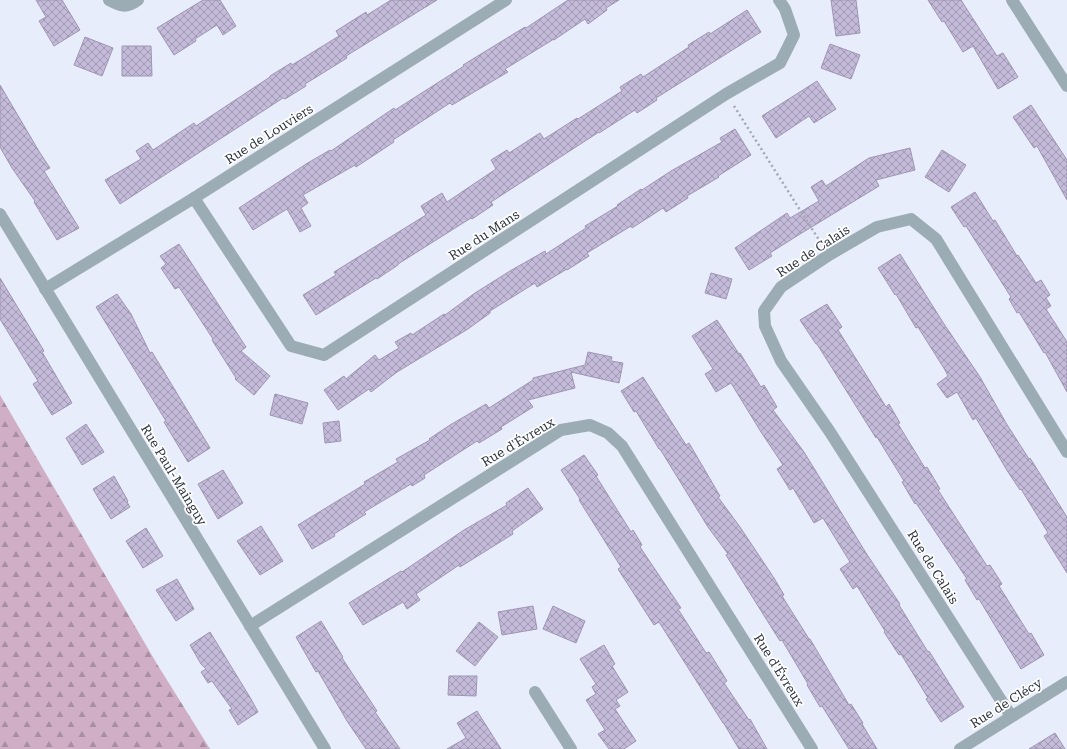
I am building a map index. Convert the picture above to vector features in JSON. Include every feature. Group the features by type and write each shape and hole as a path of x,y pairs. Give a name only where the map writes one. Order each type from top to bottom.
{"street":[{"path":"108,0 121,6 134,4 138,0"},
{"name":"Rue de Louviers","path":"45,289 194,198 506,0"},
{"name":"Rue du Mans","path":"194,198 291,346 324,355 726,94 780,63 794,35 785,10 779,0"},
{"path":"1012,0 1067,86"},
{"name":"Rue Paul-Mainguy","path":"0,214 325,749"},
{"name":"Rue de Calais","path":"1011,716 834,438 781,361 765,326 764,311 781,287 829,255 877,226 911,219 936,239 1067,452"},
{"name":"Rue d'Évreux","path":"250,626 561,430 590,425 608,432 622,446 812,749"},
{"name":"Rue de Clécy","path":"960,749 1067,682"},
{"path":"535,692 571,749"}],"path":[{"path":"726,94 829,255"}],"green space":[{"path":"0,395 157,664 210,749 0,749"}],"building":[{"path":"36,0 62,0 80,30 54,46 39,21 46,17"},
{"path":"203,0 220,0 236,26 223,35 217,25 174,55 157,28"},
{"path":"391,0 437,0 346,56 347,58 305,84 306,86 285,99 283,98 120,204 105,180 141,159 136,151 148,143 153,150 194,123 196,126 270,76 291,63 292,65 339,36 336,31 366,12 367,15"},
{"path":"568,0 619,0 606,8 607,10 588,24 585,19 554,40 505,69 508,72 452,105 450,103 393,140 394,142 356,167 355,165 303,195 308,203 301,208 311,226 300,232 287,209 253,230 239,208 306,164 330,150 331,151 394,108 395,110 464,66 463,65 525,27 526,28"},
{"path":"831,0 856,0 860,33 836,36"},
{"path":"928,0 961,0 997,56 1003,53 1018,77 998,89 973,46 963,52 944,21 942,22"},
{"path":"747,10 761,32 656,98 657,100 637,113 635,110 599,132 491,202 493,205 472,219 471,218 377,279 376,278 316,315 303,295 336,275 334,272 426,215 421,206 442,193 447,202 496,169 491,160 507,150 509,153 540,133 544,139 622,91 620,87 641,74 643,77 689,47 688,45 709,32 710,34"},
{"path":"85,37 113,48 102,76 74,65"},
{"path":"830,44 860,55 851,79 821,68"},
{"path":"122,46 151,46 152,76 122,76"},
{"path":"817,81 836,109 814,123 809,116 776,138 762,116"},
{"path":"0,85 50,168 44,171 79,228 57,240 34,202 35,201 12,168 0,147"},
{"path":"1031,105 1067,160 1067,200 1037,146 1034,148 1013,117"},
{"path":"735,129 751,155 718,176 719,177 687,196 688,198 666,212 663,208 632,228 631,226 587,253 589,256 567,270 537,287 535,283 490,311 490,313 468,329 397,372 371,392 369,389 338,410 324,390 344,376 346,379 375,355 379,360 399,348 395,342 411,333 412,335 444,314 445,315 475,293 510,271 545,251 546,254 641,189 642,190 671,171 722,142 720,138"},
{"path":"910,148 915,170 876,180 879,186 770,253 772,256 749,270 735,248 787,213 790,218 819,201 811,187 822,180 826,186 869,158"},
{"path":"942,150 966,165 949,192 925,177"},
{"path":"975,192 1036,283 1041,280 1050,295 1046,298 1051,306 1046,309 1067,342 1067,392 1045,352 1044,353 1019,312 1017,313 1009,299 1011,297 966,226 964,227 951,207"},
{"path":"179,244 246,347 241,351 270,376 254,395 235,379 236,378 212,340 213,339 179,287 175,289 161,268 166,264 160,256"},
{"path":"900,254 944,324 980,377 1006,423 1067,517 1067,573 1044,536 1048,533 1021,489 1020,490 1008,472 976,418 973,420 957,392 947,398 937,384 948,376 945,370 878,268"},
{"path":"711,273 732,279 726,299 705,293"},
{"path":"0,278 44,351 42,352 72,403 52,415 33,384 38,381 0,319"},
{"path":"117,294 131,314 150,353 152,352 210,448 188,462 164,422 166,421 96,307"},
{"path":"827,304 842,327 838,330 886,407 889,404 900,423 898,424 925,468 927,467 940,489 938,490 987,566 990,565 1002,584 999,586 1044,655 1021,669 979,599 977,600 965,580 967,579 916,503 915,504 902,482 904,481 877,437 876,438 817,344 800,320"},
{"path":"717,320 761,387 764,385 777,407 773,410 804,452 866,553 900,604 899,605 928,652 929,651 964,707 941,722 926,699 928,698 901,654 899,655 884,632 885,631 857,586 853,589 840,569 850,562 823,518 814,523 793,488 790,490 777,469 783,465 731,383 716,392 705,374 713,369 692,336"},
{"path":"588,352 612,357 611,361 623,363 619,383 571,372 575,388 528,400 533,407 501,427 502,429 479,443 477,441 424,475 425,478 412,486 411,484 364,512 366,514 334,534 335,536 312,549 298,525 365,484 364,482 398,462 396,459 430,440 429,439 450,425 486,404 489,408 533,380 533,378 585,365"},
{"path":"643,377 686,445 689,443 720,496 718,497 774,578 784,595 782,596 810,639 849,705 851,704 863,723 862,724 877,749 849,749 822,706 820,707 782,640 780,641 726,555 728,554 708,527 636,411 634,412 621,391"},
{"path":"275,394 308,403 302,424 270,415"},
{"path":"339,421 341,441 325,443 323,423"},
{"path":"86,424 104,452 82,465 66,438"},
{"path":"584,455 598,475 596,476 631,532 633,530 642,545 640,547 681,608 678,609 706,653 709,652 727,681 724,683 749,720 750,719 767,749 739,749 659,622 654,625 618,569 621,567 561,470"},
{"path":"223,470 243,503 218,519 198,484"},
{"path":"114,476 130,507 111,519 93,489"},
{"path":"528,488 543,509 512,531 513,534 460,567 459,565 416,594 420,600 407,609 403,602 363,625 349,603 401,571 402,572 464,530 507,505 506,503"},
{"path":"261,526 283,561 260,575 237,541"},
{"path":"146,528 163,556 143,568 126,541"},
{"path":"177,579 194,609 176,621 156,590"},
{"path":"533,606 537,629 502,635 498,612"},
{"path":"553,606 585,621 576,643 543,629"},
{"path":"321,621 343,657 342,658 377,711 375,712 400,749 366,749 347,721 318,671 316,672 296,637"},
{"path":"479,622 498,637 475,666 456,651"},
{"path":"210,632 258,712 238,725 229,710 232,709 212,681 208,683 201,672 206,669 201,664 190,645"},
{"path":"604,645 615,664 612,666 628,692 616,700 620,706 615,709 636,741 624,749 609,749 598,734 605,730 586,700 596,694 592,687 596,684 580,659"},
{"path":"449,676 477,676 476,696 448,695"},
{"path":"477,711 501,749 447,749 466,738 457,723"},
{"path":"1055,733 1065,749 1029,749"}]}
